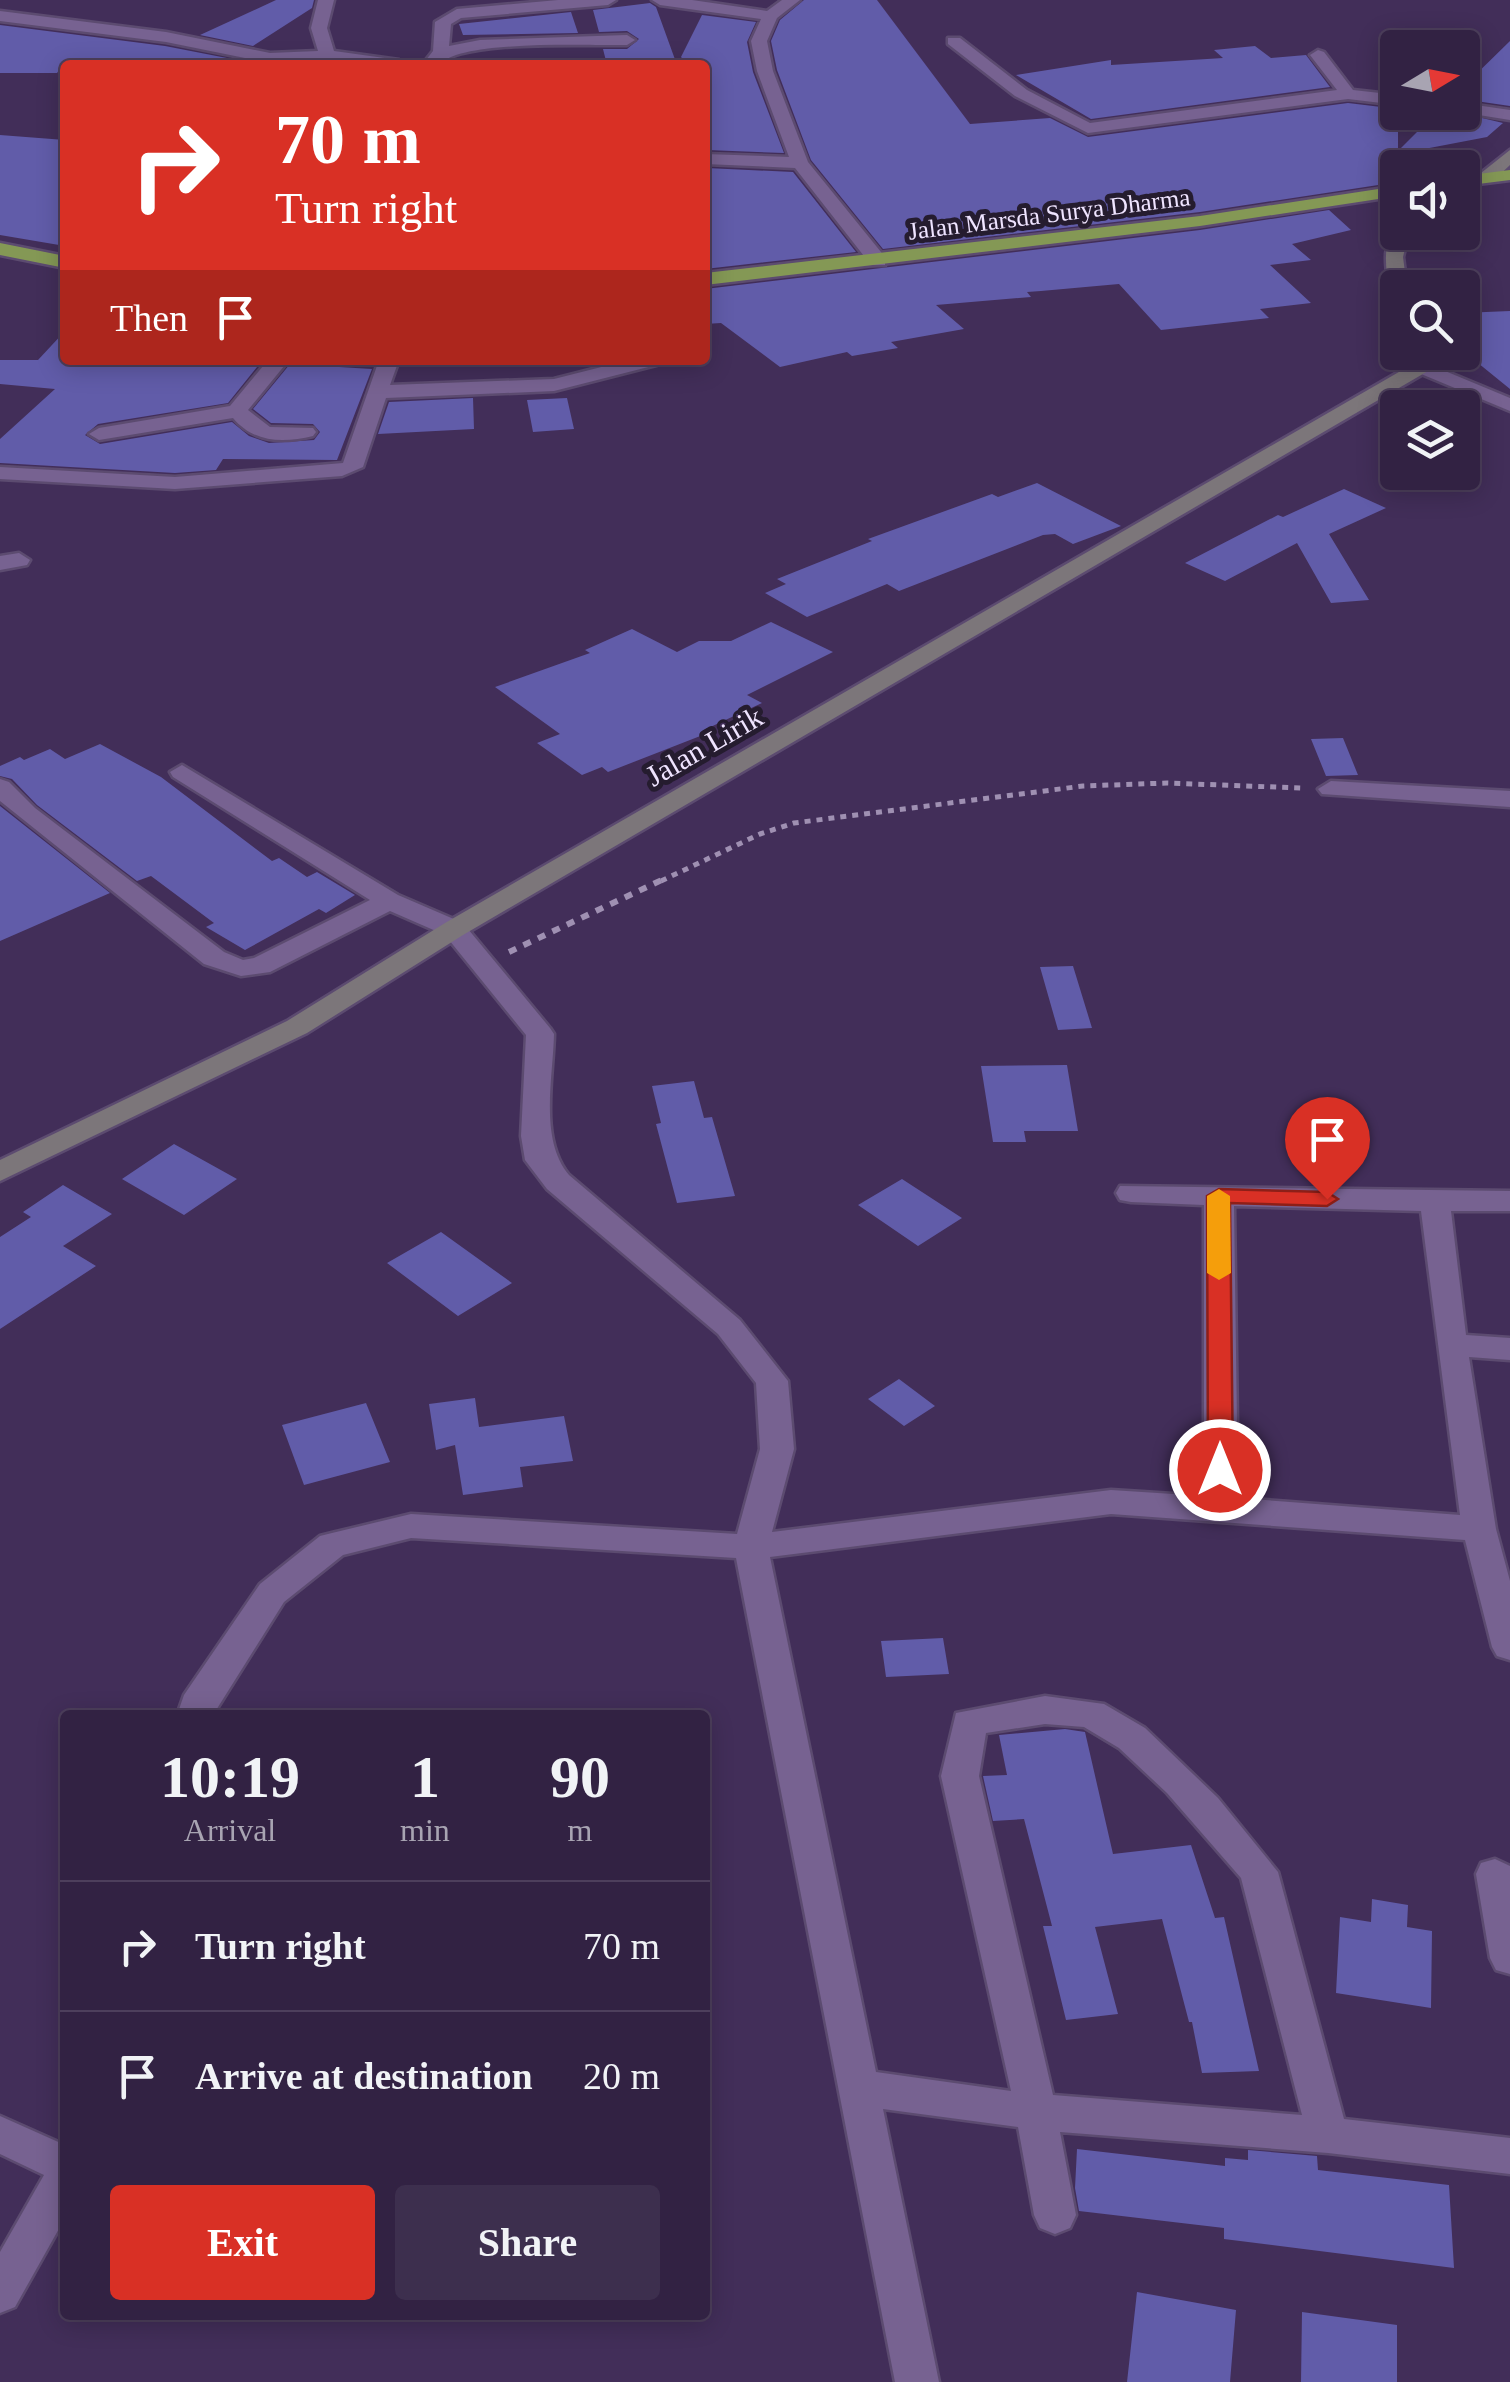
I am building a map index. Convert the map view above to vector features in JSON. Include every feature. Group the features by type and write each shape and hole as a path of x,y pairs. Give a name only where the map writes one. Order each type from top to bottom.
{"highway":[{"path":"1480,178 1510,176"},
{"name":"Jalan Marsda Surya Dharma","path":"710,279 1200,221 1380,194"},
{"path":"0,249 60,261"}],"main road":[{"path":"1487,177 1510,155"},
{"name":"Jalan Lirik","path":"0,1172 297,1027 454,929 1403,370"}],"street":[{"path":"326,0 319,28 327,55"},
{"path":"608,0 457,14 443,22 435,59 480,45 626,40"},
{"path":"660,0 770,16"},
{"path":"792,0 770,16 759,41 765,71 800,163 878,260"},
{"path":"0,16 166,37 270,58 327,55 362,60"},
{"path":"954,41 1021,93 1088,128 1348,94 1380,98"},
{"path":"1318,55 1348,94"},
{"path":"1480,111 1510,115"},
{"path":"710,159 800,163"},
{"path":"98,434 217,417 237,410 275,365"},
{"path":"0,473 175,483 342,470 352,467 387,365"},
{"path":"375,392 554,385 633,365"},
{"path":"1440,370 1510,405"},
{"path":"237,410 250,429 266,435 306,432"},
{"path":"182,772 389,900 454,929 486,963 540,1034 536,1136 540,1160 558,1182 729,1327 772,1381 778,1448 752,1547 917,2382"},
{"path":"0,787 26,813 214,958 240,968 281,958 389,900"},
{"path":"1332,789 1510,799"},
{"path":"1131,1194 1510,1201"},
{"path":"1219,1196 1221,1510"},
{"path":"1435,1202 1451,1345 1479,1528 1510,1647"},
{"path":"1451,1345 1510,1349"},
{"path":"196,1710 272,1593 332,1545 411,1526 752,1547 1110,1502 1479,1528"},
{"path":"1054,2215 1036,2112 960,1776 969,1722 1018,1711 1093,1714 1132,1738 1233,1838 1259,1872 1328,2135"},
{"path":"1495,1874 1510,1958"},
{"path":"860,2088 1036,2112 1328,2135 1510,2156"},
{"path":"0,2134 60,2164"},
{"path":"0,2293 60,2187"}],"path":[{"path":"486,963 760,834 794,823 1083,786 1166,783 1332,789"}],"building":[{"path":"276,0 314,0 312,8 253,46 200,35"},
{"path":"804,0 877,0 970,124 1050,118 1088,137 1348,103 1380,107 1380,130 1398,130 1398,150 1380,150 1380,185 1200,212 883,249 811,160 777,70 771,41 780,20"},
{"path":"650,3 656,7 675,60 606,60 603,49 627,49 639,39 627,31 599,32 593,10"},
{"path":"571,12 578,33 463,35 459,24"},
{"path":"702,15 756,22 747,42 753,72 784,153 710,150 710,60 681,57"},
{"path":"0,25 165,46 232,59 60,60 57,73 0,73"},
{"path":"1510,41 1510,106 1480,102 1480,70"},
{"path":"1255,46 1271,58 1306,55 1330,87 1091,119 1016,75 1111,60 1111,65 1223,58 1214,50"},
{"path":"1480,118 1503,123 1487,137 1399,150 1419,130 1480,130"},
{"path":"0,135 60,140 60,245 0,235"},
{"path":"710,168 793,172 856,252 710,268"},
{"path":"1329,210 1351,230 1292,244 1311,260 1270,265 1311,303 1260,309 1269,318 1161,330 1119,284 1027,292 1031,297 936,305 964,329 891,342 898,348 852,356 847,352 780,367 721,323 710,324 710,288 1200,230"},
{"path":"1510,311 1510,389 1480,365 1480,312"},
{"path":"60,336 60,365 259,365 228,403 98,424 85,435 100,444 232,422 249,436 269,443 314,440 320,432 313,424 271,423 253,409 289,365 372,369 337,460 223,459 216,470 175,473 0,463 0,439 55,389 0,384 0,360 38,360"},
{"path":"473,398 474,429 378,434 389,402"},
{"path":"567,398 574,429 533,432 527,400"},
{"path":"1037,483 1121,526 1073,544 1055,534 1043,535 899,591 887,584 807,617 765,593 786,584 777,579 872,541 868,539 992,494 998,497"},
{"path":"1344,489 1386,508 1329,534 1369,600 1331,603 1297,543 1225,581 1185,563 1278,515 1283,517"},
{"path":"771,622 833,652 747,695 762,703 704,730 708,733 608,772 602,767 582,775 537,743 560,734 495,687 590,653 585,650 632,629 677,652 699,641 731,641"},
{"path":"1343,738 1358,775 1326,776 1311,739"},
{"path":"100,744 161,777 272,861 279,858 307,877 317,872 355,895 326,913 319,909 245,950 206,927 214,923 151,876 137,881 37,805 12,779 0,776 0,766 20,757 24,760 50,749 65,759"},
{"path":"0,806 110,893 0,941"},
{"path":"1073,966 1092,1028 1058,1030 1040,967"},
{"path":"1067,1065 1078,1131 1024,1131 1026,1142 993,1142 981,1066"},
{"path":"694,1081 704,1118 712,1117 735,1196 677,1203 656,1124 661,1123 652,1086"},
{"path":"174,1144 237,1179 184,1215 122,1179"},
{"path":"902,1179 962,1218 918,1246 858,1205"},
{"path":"63,1185 112,1214 63,1246 96,1266 0,1329 0,1237 31,1217 23,1212"},
{"path":"441,1232 512,1283 458,1316 387,1263"},
{"path":"899,1379 935,1406 904,1426 868,1399"},
{"path":"475,1398 479,1427 564,1416 573,1461 520,1467 523,1487 463,1495 455,1445 436,1450 429,1404"},
{"path":"366,1403 390,1462 304,1485 282,1425"},
{"path":"943,1638 949,1674 886,1677 881,1641"},
{"path":"1065,1729 1085,1732 1113,1854 1191,1845 1215,1918 1224,1917 1259,2071 1202,2073 1192,2022 1162,1919 1095,1927 1118,2014 1066,2020 1043,1926 1052,1926 1024,1819 993,1821 983,1776 1007,1775 999,1735"},
{"path":"1372,1899 1408,1905 1407,1927 1432,1931 1431,2008 1336,1993 1340,1917 1371,1922"},
{"path":"1077,2149 1225,2166 1225,2158 1248,2160 1248,2150 1317,2156 1318,2170 1449,2185 1454,2268 1224,2239 1224,2228 1079,2211 1075,2188"},
{"path":"1137,2292 1236,2310 1230,2382 1127,2382"},
{"path":"1302,2312 1397,2325 1397,2382 1301,2382"}],"slow traffic":[{"path":"1219,1196 1219,1273"}],"route":[{"path":"1220,1470 1219,1196 1327,1199"}]}
